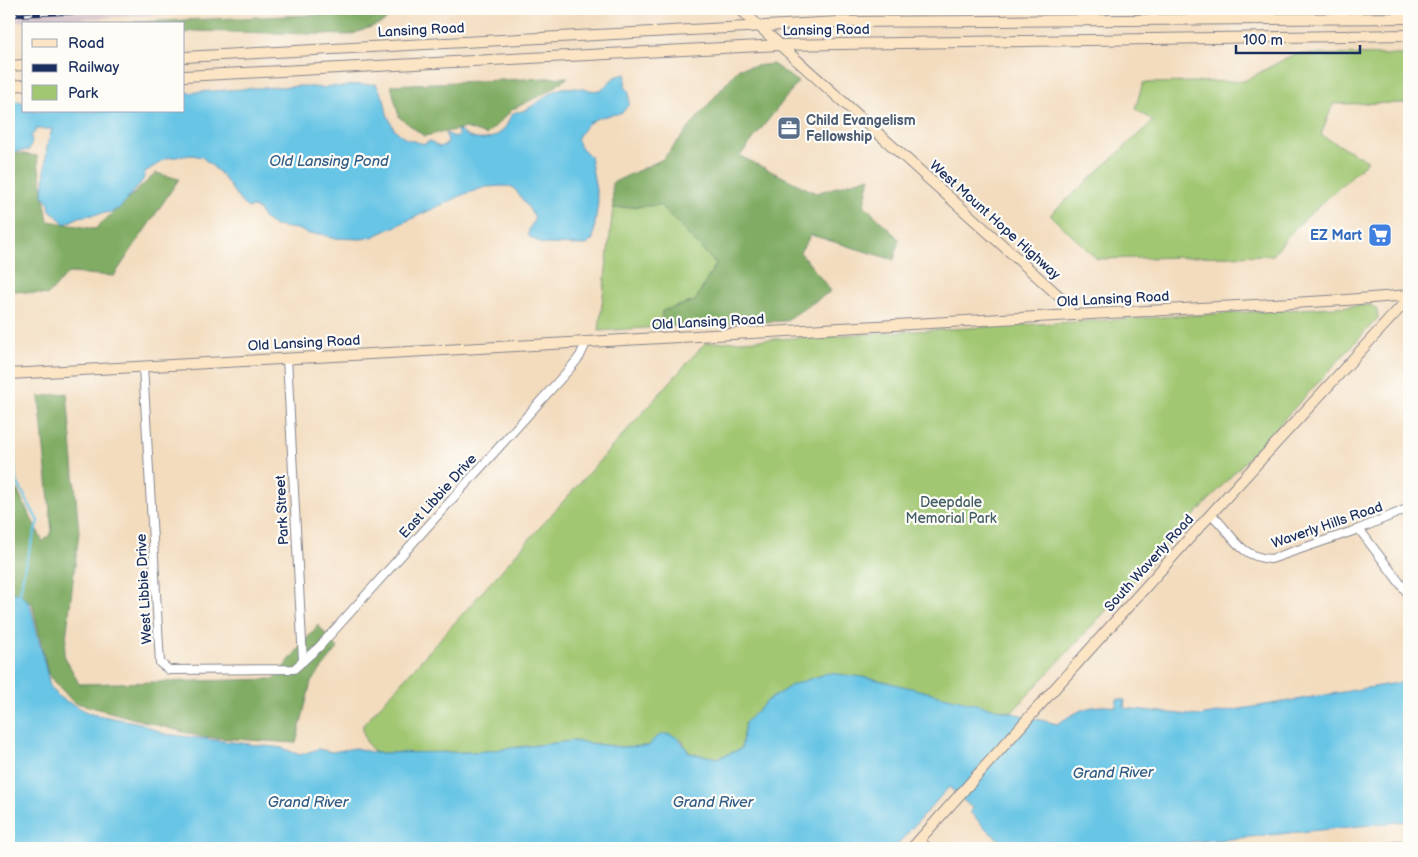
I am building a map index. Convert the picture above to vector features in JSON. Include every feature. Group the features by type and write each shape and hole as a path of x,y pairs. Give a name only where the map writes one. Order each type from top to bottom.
{"main road":[{"name":"West Mount Hope Highway","path":"740,9 1060,297 1071,314"},
{"name":"Lansing Road","path":"185,57 839,22 1409,18"},
{"name":"Lansing Road","path":"185,76 780,45 1409,36"},
{"path":"9,66 22,65"},
{"path":"9,86 22,85"},
{"name":"Old Lansing Road","path":"9,374 586,343 1071,314 1409,297"},
{"name":"South Waverly Road","path":"916,844 1211,514 1409,297"},
{"path":"916,844 927,848"},
{"path":"1388,848 1409,846"}],"street":[{"name":"East Libbie Drive","path":"303,661 319,647 573,365 586,343"},
{"name":"Park Street","path":"286,358 303,661"},
{"name":"West Libbie Drive","path":"144,366 160,663 170,670 294,669 303,661"},
{"name":"Waverly Hills Road","path":"1211,514 1245,551 1260,558 1271,558 1359,529 1409,508"},
{"path":"1359,529 1409,595"}],"shaded area":[{"path":"9,9 292,9 9,22"}],"green space":[{"path":"392,12 384,22 350,35 192,31 185,34 185,22 134,22"},
{"path":"1294,54 1409,55 1409,103 1333,104 1321,135 1368,161 1293,230 1273,255 1097,259 1050,215 1153,121 1135,109 1143,83 1244,81"},
{"path":"773,64 798,82 740,156 816,193 870,177 864,205 899,239 894,260 811,235 800,252 831,291 785,321 661,327 662,311 695,301 716,264 660,205 613,208 612,183 663,159 739,68"},
{"path":"568,77 551,90 513,109 486,135 466,128 424,136 399,117 391,85"},
{"path":"9,152 37,156 48,221 95,229 156,173 179,179 114,276 68,273 48,295 9,290"},
{"path":"660,205 716,264 695,301 662,311 661,327 599,331 613,208"},
{"name":"Deepdale Memorial Park","path":"1371,305 1377,310 1378,318 1012,712 987,707 745,723 741,749 718,758 689,753 682,740 657,737 649,746 620,747 572,741 477,752 375,753 366,740 363,733 363,725 705,343"},
{"path":"67,393 79,532 64,655 79,684 274,679 318,625 338,648 311,682 296,743 202,737 73,702 48,674 32,603 9,597 9,474 43,542 52,532 39,397"}],"water":[{"name":"Old Lansing Pond","path":"626,74 625,86 629,92 629,104 622,113 601,117 590,122 577,140 579,145 590,156 598,202 593,239 587,245 542,244 528,236 535,217 513,187 504,186 486,187 465,194 372,237 361,239 331,238 322,234 309,234 297,229 275,226 263,218 260,211 254,207 248,208 241,202 222,175 202,157 192,155 167,158 145,172 143,180 120,208 111,212 79,217 65,224 50,210 49,204 43,195 47,146 52,129 37,129 31,136 32,142 29,150 15,152 9,150 9,103 18,101 22,102 22,112 185,112 185,93 256,88 302,86 323,88 376,84 384,99 387,114 394,129 406,139 424,144 430,141 439,147 446,145 448,140 445,133 455,137 459,136 457,131 459,130 477,139 490,138 501,132 514,113 527,109 557,90 572,88 601,91 615,77"},
{"name":"Grand River","path":"9,593 20,593 30,604 50,686 60,698 91,714 140,723 164,734 282,748 300,755 318,749 332,752 355,748 375,753 477,752 572,741 620,747 649,746 656,738 667,734 680,741 689,753 718,758 741,749 745,723 767,701 792,685 828,673 870,678 1057,724 1071,715 1091,707 1116,707 1117,699 1125,700 1124,708 1199,716 1409,681 1409,821 1230,839 1114,848 1020,848 1004,842 992,834 970,812 972,808 949,787 894,848 9,848"}],"waterway":[{"path":"9,407 16,480 38,521 25,565 20,593"}],"railway":[{"path":"9,15 165,9"}],"place":[{"name":"Child Evangelism Fellowship","path":"789,128"},
{"name":"EZ Mart","path":"1380,235"}]}
